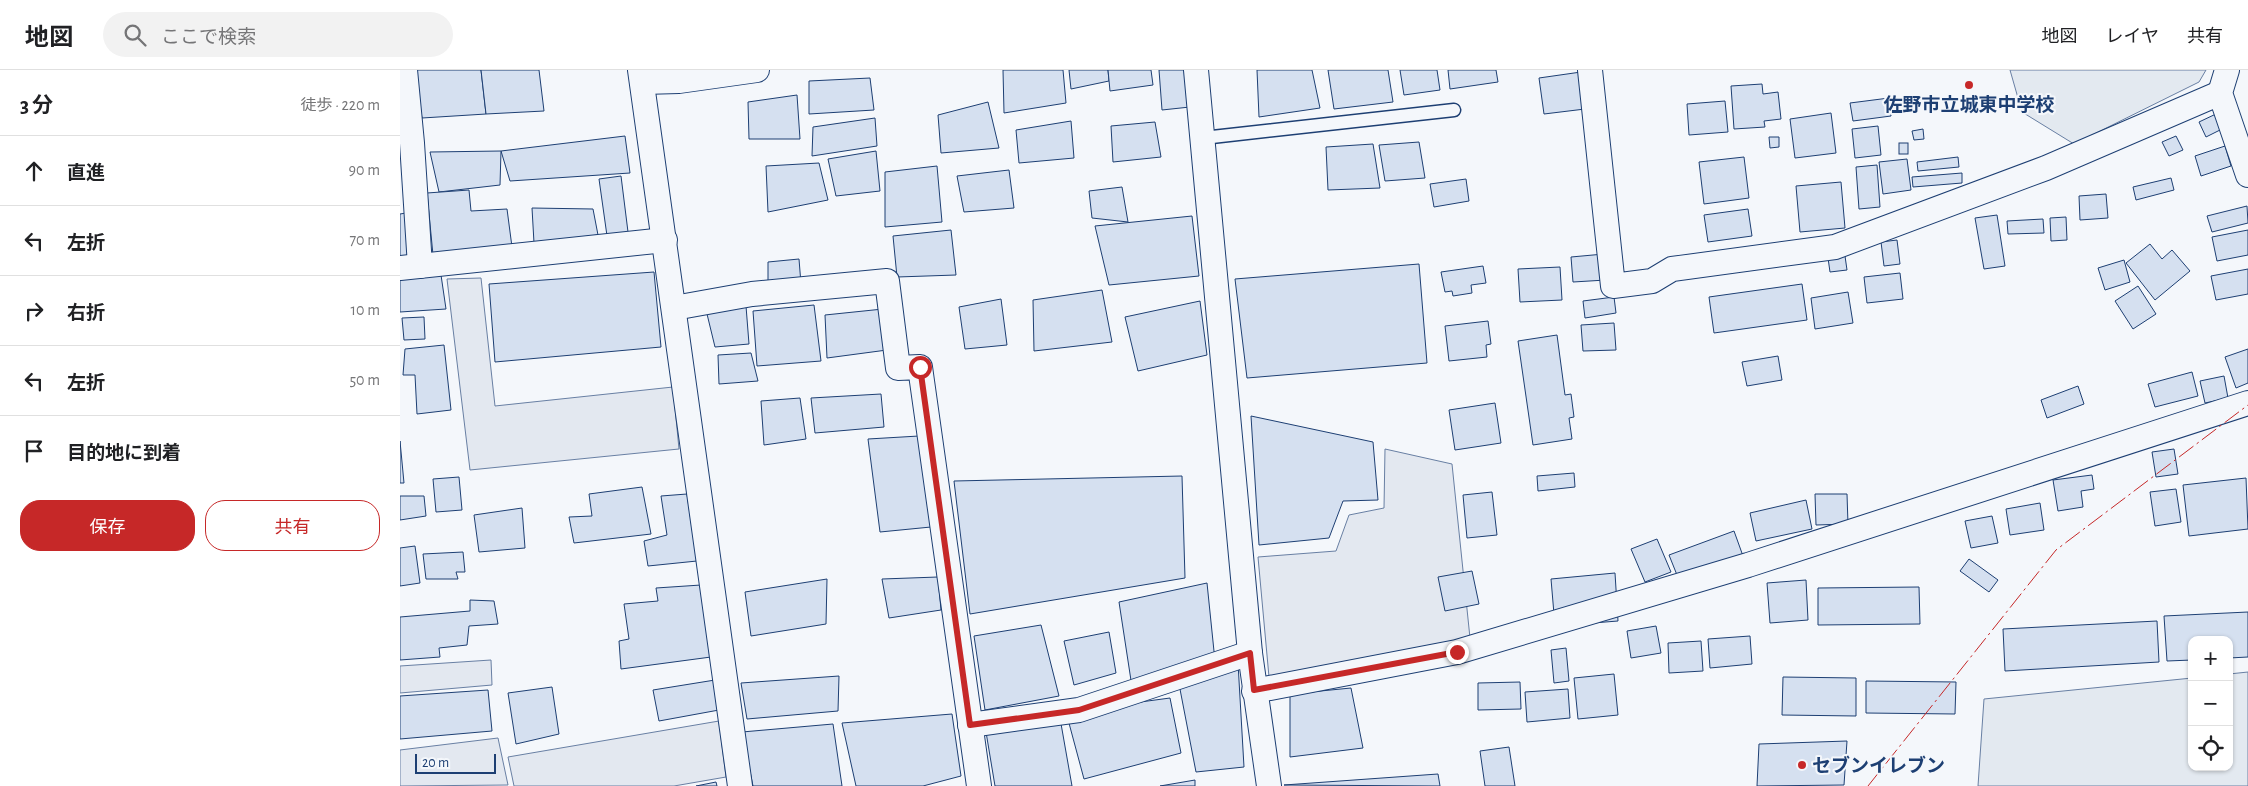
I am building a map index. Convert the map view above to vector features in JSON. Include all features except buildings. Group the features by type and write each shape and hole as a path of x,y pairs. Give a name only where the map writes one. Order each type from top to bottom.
{"street":[{"path":"406,70 412,143 410,267 665,240"},
{"path":"740,786 642,76 679,81 757,70"},
{"path":"1196,70 1250,653 1269,786"},
{"path":"1590,70 1613,286 1652,281 1672,269 1835,247 2046,168 2220,93"},
{"path":"2227,70 2220,93 2248,175"},
{"path":"674,308 752,294 887,281 898,368 920,367 979,786"},
{"path":"1254,690 1457,652 1748,565 2248,404"},
{"path":"970,725 1079,710 1250,653"}],"lane":[{"path":"1203,138 1454,110"}],"shaded area":[{"path":"2010,70 2206,70 2199,82 2074,144 2022,112"},
{"path":"481,278 495,406 673,387 679,449 470,470 447,279"},
{"path":"1385,449 1452,464 1470,638 1269,677 1258,557 1336,551 1349,515 1384,508"},
{"path":"491,660 492,685 400,693 400,666"},
{"path":"2248,672 2248,786 1978,786 1984,699 2188,678 2188,771 2233,771 2233,674"},
{"path":"719,721 726,777 674,786 514,786 508,757"},
{"path":"498,738 508,785 400,786 400,750"}],"power":[{"path":"1868,786 2056,550 2248,405"}],"place":[{"name":"佐野市立城東中学校","path":"1969,85"},
{"name":"セブンイレブン","path":"1802,765"}],"route":[{"path":"920,367 970,725 1079,710 1250,653 1254,690 1457,652"}]}
